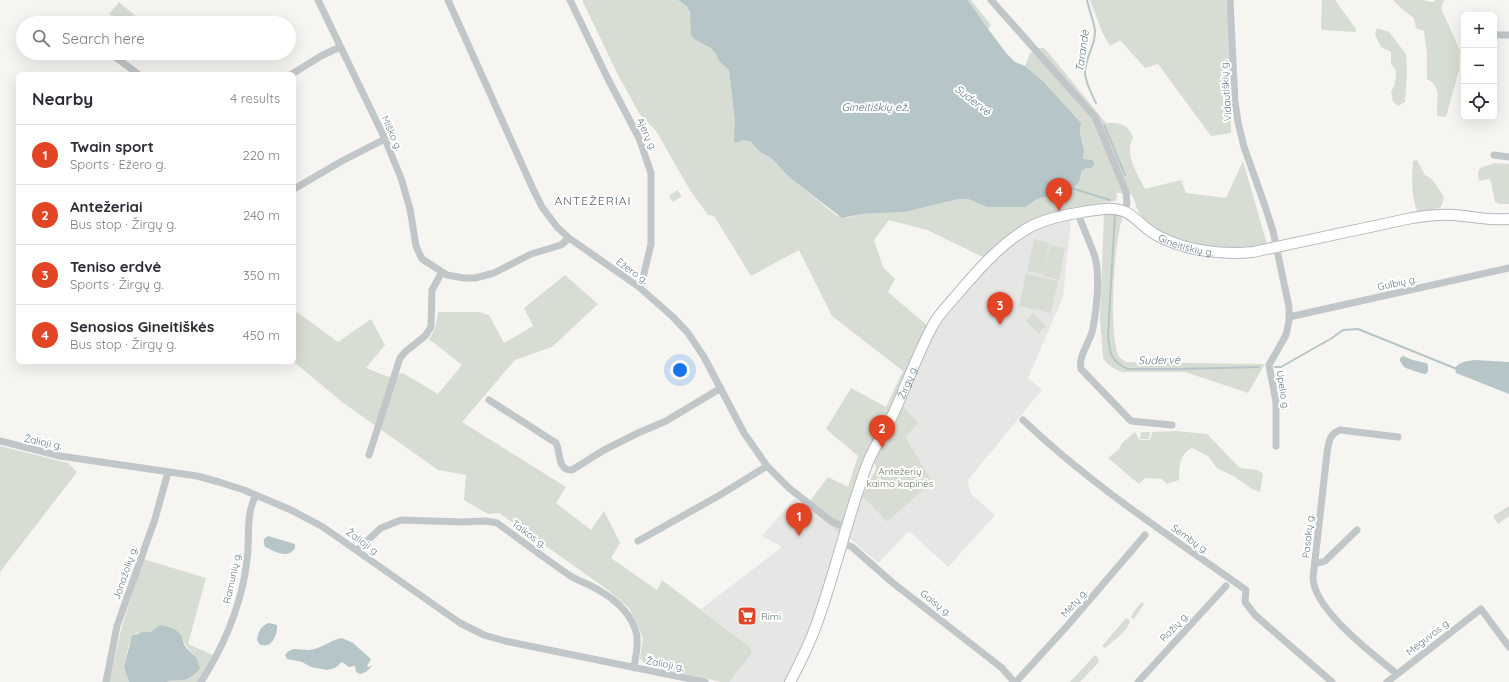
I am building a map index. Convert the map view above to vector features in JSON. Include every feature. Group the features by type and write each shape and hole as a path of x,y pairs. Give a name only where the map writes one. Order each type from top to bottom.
{"street":[{"name":"Miško g.","path":"318,0 385,139 401,178 408,201 418,254 422,259 442,272 455,277 464,278 484,276 494,273 531,254 561,245 569,238"},
{"name":"Ežero g.","path":"448,0 532,189 549,217 569,238 638,287 673,316 688,333 704,357 744,433 767,466 789,488 831,521 846,528"},
{"name":"Ajerų g.","path":"570,0 608,79 639,138 651,173 651,244 642,282 638,287"},
{"path":"991,0 1096,117 1126,192 1127,204 1124,210"},
{"name":"Vidautiškių g.","path":"1230,0 1235,102 1238,122 1244,147 1264,203 1277,248"},
{"path":"1497,35 1509,35"},
{"path":"295,72 321,56 340,47"},
{"path":"119,60 135,72"},
{"path":"296,188 342,161 385,139"},
{"path":"1494,155 1509,157"},
{"name":"Žirgų g.","path":"790,682 803,658 817,622 868,461 895,410 925,341 936,321 980,268 1016,236 1031,227 1078,213 1106,208 1117,208 1124,210"},
{"name":"Gineitiškių g.","path":"1124,210 1158,236 1186,246 1210,251 1235,253 1277,248 1430,215 1451,214 1487,219 1509,219"},
{"path":"1078,213 1095,258 1097,272 1096,311 1093,329 1080,361 1081,369 1131,422 1172,424"},
{"name":"Upelio g.","path":"1276,446 1276,402 1268,365 1286,335 1289,316 1289,307 1277,248"},
{"name":"Gulbių g.","path":"1289,316 1509,268"},
{"path":"369,456 400,358 405,352 425,336 430,327 432,290 442,272"},
{"path":"489,400 556,443 560,462 569,470 572,470 604,450 666,421 721,388"},
{"name":"Sembų g.","path":"1023,420 1091,479 1153,525 1246,590 1245,602 1255,615 1332,682"},
{"name":"Pasakų g.","path":"1396,674 1345,630 1321,600 1313,584 1327,453 1331,436 1340,430 1398,438"},
{"name":"Žalioji g.","path":"0,441 60,456 197,476 219,482 256,495 304,516 357,550 425,600 460,623 484,635 505,641 705,682"},
{"path":"638,541 720,495 767,466"},
{"name":"Jonažolių g.","path":"106,682 117,626 155,519 168,472"},
{"name":"Ramunių g.","path":"201,682 222,646 239,602 248,554 251,505 256,495"},
{"name":"Taikos g.","path":"357,550 382,528 400,520 462,522 486,521 497,523 575,578 600,590 619,605 634,625 636,633 638,644 634,668"},
{"path":"1315,564 1325,561 1357,530"},
{"name":"Mėtų g.","path":"1015,682 1068,625 1145,535"},
{"name":"Gaisų g.","path":"842,543 852,548 1002,668 1015,682"},
{"name":"Rožių g.","path":"1138,682 1226,586"},
{"name":"Mėguvos g.","path":"1387,682 1481,609 1509,647"}],"shaded area":[{"path":"1071,220 1063,297 1028,378 1042,390 968,480 970,493 995,515 948,567 909,531 878,563 849,538 862,496 887,522 931,479 905,437 902,405 935,328 974,281 1006,250 1026,235 1043,227"},
{"path":"795,498 839,533 814,618 786,682 729,682 752,651 750,647 701,609 782,547 762,536"}],"green space":[{"path":"582,0 678,0 683,4 689,11 692,24 692,35 711,48 719,61 729,70 736,143 744,140 751,142 760,152 771,158 790,178 837,216 847,218 861,214 905,212 958,199 968,199 987,207 1026,207 1037,199 1067,192 1081,177 1082,171 1087,168 1091,168 1091,160 1083,159 1084,150 1080,134 1081,123 1043,81 1025,66 1030,53 1039,48 1044,48 1106,123 1123,125 1129,129 1133,138 1130,151 1131,157 1135,170 1145,189 1181,180 1186,193 1226,198 1243,161 1267,244 1236,249 1207,247 1177,239 1151,226 1140,215 1132,195 1122,193 1116,193 1117,198 1115,201 1071,208 1044,216 985,258 927,230 889,220 874,240 883,267 895,279 888,292 928,326 891,411 858,476 839,533 806,506 828,477 848,487 858,456 826,429 851,388 886,407 903,371 832,316 799,250 751,276 714,216 708,215 690,190 656,131 639,113 618,75"},
{"path":"968,0 971,0 991,25 988,29"},
{"path":"1090,0 1226,0 1229,32 1231,133 1211,136 1158,64 1145,68 1120,40 1110,46 1102,32"},
{"path":"1322,0 1335,0 1356,29 1356,32 1322,30"},
{"path":"1393,0 1423,0 1435,2 1435,0 1444,0 1441,8 1460,51 1459,70 1446,117 1437,116 1437,90 1432,82 1427,79 1427,53 1424,31 1416,28 1414,18"},
{"path":"119,2 136,16 111,16 109,14"},
{"path":"1377,28 1389,32 1406,54 1407,71 1405,102 1398,106 1393,102 1391,92 1395,84 1396,70 1391,64 1391,52 1381,47 1375,35"},
{"path":"1417,160 1425,175 1432,179 1444,197 1441,207 1430,211 1417,211 1412,180 1413,161"},
{"path":"1494,163 1509,164 1509,204 1500,204 1495,202 1491,181 1489,179 1479,181 1478,173 1480,168"},
{"path":"677,190 682,196 673,202 669,196"},
{"path":"1118,212 1122,219 1115,268 1113,309 1116,345 1119,357 1126,362 1265,364 1248,393 1185,372 1122,372 1116,370 1103,358 1100,319 1104,214"},
{"path":"1034,239 1049,243 1044,271 1050,245 1065,248 1059,280 1043,276 1043,274 1027,271"},
{"path":"1026,274 1058,281 1051,313 1019,306"},
{"path":"565,275 598,304 552,347 515,360 462,422 566,487 556,503 591,530 604,511 620,543 611,558 657,590 662,580 750,647 752,651 751,654 729,682 721,682 645,665 640,658 643,639 629,608 608,590 499,513 488,514 464,500 466,475 438,470 342,402 296,364 297,312 338,342 371,319 385,345 366,368 389,377 403,373 438,394 462,365 429,339 435,329 438,312 479,312 489,315 504,343 533,326 524,308"},
{"path":"1033,313 1046,326 1039,334 1026,321"},
{"name":"Antežerių kaimo kapinės","path":"902,405 918,423 905,437 931,479 930,484 887,522 862,496 876,469 874,460"},
{"path":"1176,431 1207,434 1240,468 1258,470 1263,474 1260,492 1252,489 1235,477 1217,468 1208,456 1192,448 1184,454 1182,458 1179,480 1167,484 1162,479 1145,478 1139,484 1108,458 1135,432 1140,440 1150,440 1152,432"},
{"path":"1141,432 1150,432 1149,439 1140,439"},
{"path":"0,446 68,463 77,472 0,572"},
{"path":"1509,506 1509,516 1498,524 1493,516"},
{"path":"143,559 206,578 188,644 213,655 198,682 167,682 171,680 183,680 200,669 199,663 182,637 151,632 136,633 129,644 124,667 129,682 109,682 122,626"},
{"path":"1142,602 1144,604 1134,619 1131,617"},
{"path":"1126,618 1130,621 1126,629 1105,648 1102,646"},
{"path":"1095,655 1099,662 1080,682 1070,682"}],"water":[{"name":"Gineitiškių ež.","path":"678,0 968,0 1007,54 1015,62 1025,66 1043,81 1081,123 1080,134 1084,150 1083,159 1093,160 1094,165 1091,168 1087,168 1082,171 1079,182 1072,189 1060,194 1037,199 1026,207 987,207 968,199 958,199 905,212 861,214 842,218 790,178 771,158 760,152 751,142 744,140 736,143 734,141 735,122 729,70 719,61 711,48 694,39 691,35 690,13 687,7"},
{"path":"1403,356 1426,363 1428,365 1428,371 1426,374 1404,367 1400,361 1400,358"},
{"path":"1475,360 1509,362 1509,394 1456,373 1455,368 1459,364"},
{"path":"268,536 295,544 295,548 292,552 285,554 272,551 264,545 264,539"},
{"path":"269,623 277,625 275,637 269,644 260,645 257,640 259,632 264,625"},
{"path":"160,625 172,628 180,634 185,646 198,660 200,669 190,677 183,680 173,680 167,682 129,682 124,667 132,636 142,632 151,632"},
{"path":"342,638 353,643 371,659 367,666 369,667 373,665 366,672 360,674 356,672 355,666 349,667 342,662 335,668 327,670 311,667 302,662 287,659 285,655 293,649 313,649"}],"waterway":[{"name":"Tarandė","path":"1087,0 1094,23 1095,36 1086,63 1085,74 1096,103"},
{"name":"Tarandė","path":"1104,125 1125,175"},
{"name":"Sudervė","path":"1071,188 1110,200"},
{"name":"Sudervė","path":"1115,213 1108,336 1110,352 1114,360 1128,369 1259,367"},
{"name":"Sudervė","path":"1275,367 1281,367 1332,338 1343,330 1358,329 1457,369"}],"place":[{"name":"Senosios Gineitiškės","path":"1059,211"},
{"name":"Teniso erdvė","path":"1000,325"},
{"name":"Antežeriai","path":"882,448"},
{"name":"Twain sport","path":"799,536"},
{"name":"Rimi","path":"747,616"}],"district":[{"name":"ANTEŽERIAI","path":"593,200"}]}
